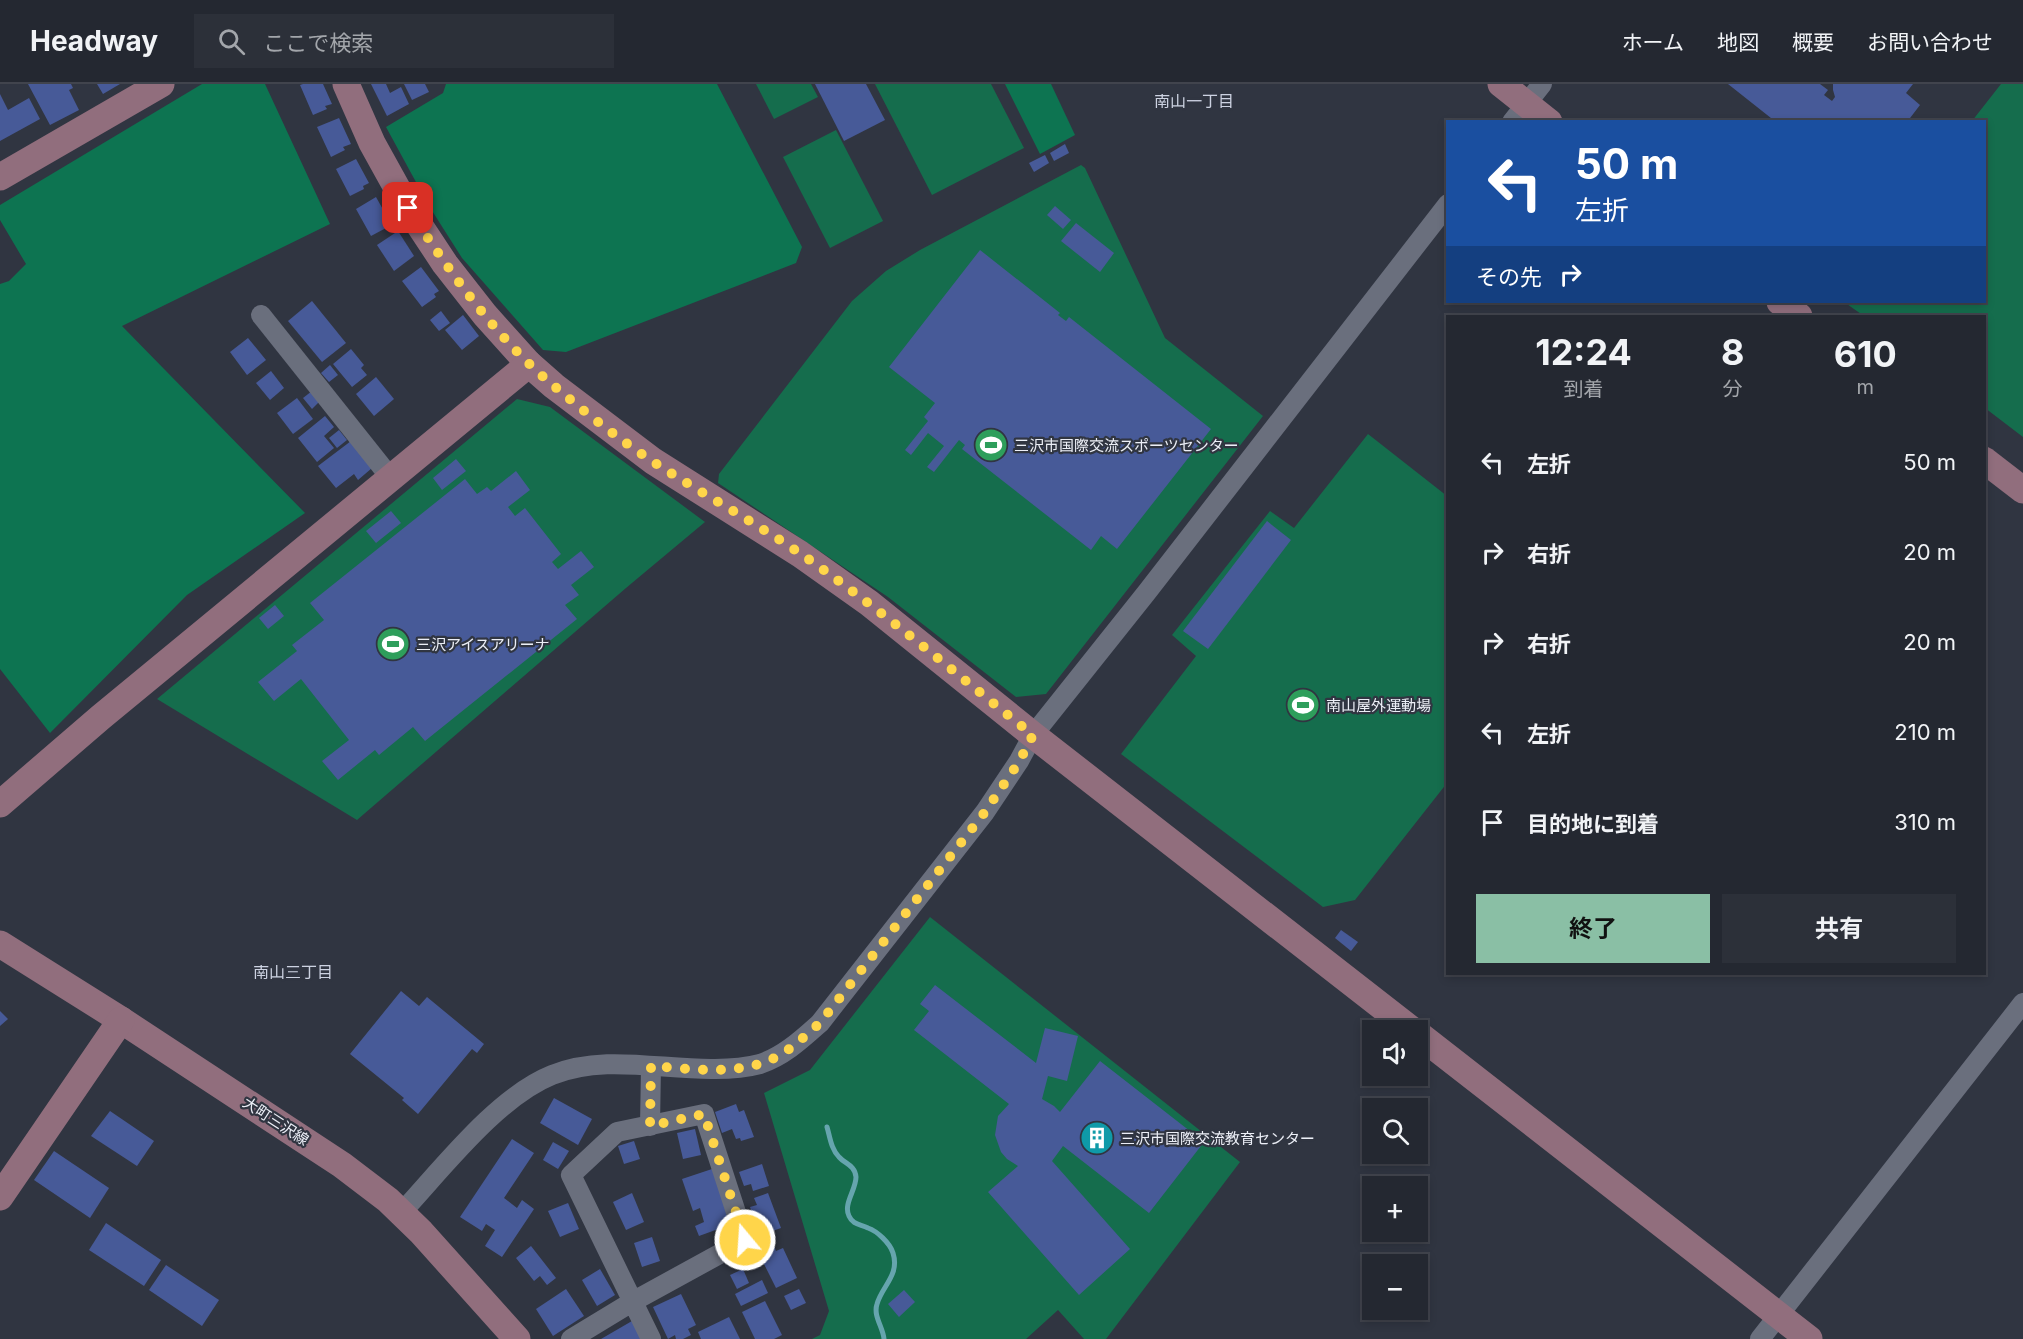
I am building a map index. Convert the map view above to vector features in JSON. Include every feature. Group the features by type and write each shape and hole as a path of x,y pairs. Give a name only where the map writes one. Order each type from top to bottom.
{"street":[{"path":"0,177 161,84"},
{"path":"346,84 372,143 408,208 451,272 485,315 529,363 554,386 654,462 800,554 869,603 1033,735 1399,1020"},
{"path":"1501,84 1547,120"},
{"path":"402,1213 510,1099 530,1085 551,1075 591,1065 699,1069 737,1068 760,1064 799,1042 820,1023 985,812 1019,762 1033,735 1446,207"},
{"path":"1781,303 1798,315"},
{"path":"261,315 390,477"},
{"path":"0,804 101,717 529,363"},
{"path":"1986,462 2023,490"},
{"name":"大町三沢線","path":"0,944 342,1164 402,1213 456,1269 517,1339"},
{"path":"1760,1339 2023,1003"},
{"path":"0,1197 121,1020"},
{"path":"1428,1042 1809,1339"},
{"path":"650,1126 651,1066"},
{"path":"571,1339 633,1302 745,1240 704,1114 617,1132 571,1175 633,1302 651,1339"}],"green space":[{"path":"202,84 265,84 330,224 122,326 305,513 187,595 50,733 0,669 0,284 9,281 26,264 0,220 0,205"},
{"path":"446,84 717,84 802,247 796,263 566,352 543,350 462,258 429,206 386,127 443,93"},
{"path":"756,84 811,84 818,97 774,119"},
{"path":"875,84 991,84 1024,148 932,195"},
{"path":"1005,84 1051,84 1075,135 1040,154"},
{"path":"2001,84 2023,84 2023,437 1986,409 1986,315 1863,315 1845,303 1986,303 1986,120 1973,120"},
{"path":"836,130 883,221 830,248 783,157"},
{"name":"三沢市国際交流スポーツセンター","path":"1081,165 1085,168 1165,338 1263,416 1046,694 1016,697 888,597 718,483 719,474 852,301 886,271 920,250"},
{"name":"三沢アイスアリーナ","path":"517,399 550,407 705,522 357,820 157,699"},
{"name":"南山屋外運動場","path":"1368,434 1446,495 1446,784 1355,900 1323,907 1121,754 1196,656 1172,635 1270,511 1294,528"},
{"path":"930,917 1240,1162 1106,1339 1084,1339 1058,1310 1026,1339 812,1339 820,1335 829,1311 764,1093 810,1070"}],"building":[{"path":"28,84 71,84 73,88 69,90 79,110 50,125"},
{"path":"97,84 120,84 103,94"},
{"path":"323,84 332,104 325,106 327,109 313,115 300,85"},
{"path":"371,84 386,84 390,93 401,87 409,104 387,116"},
{"path":"404,84 425,84 429,92 412,100"},
{"path":"815,84 866,84 885,120 844,141"},
{"path":"1728,84 1820,84 1828,90 1824,95 1832,101 1835,97 1833,84 1913,84 1906,93 1920,105 1909,120 1773,120"},
{"path":"0,94 8,110 29,98 40,119 0,141"},
{"path":"339,118 351,144 343,147 345,150 331,157 317,127"},
{"path":"1065,144 1069,153 1054,161 1050,153"},
{"path":"1045,155 1049,163 1034,172 1029,163"},
{"path":"356,159 369,183 363,186 364,189 350,196 336,169"},
{"path":"376,197 390,222 384,225 386,228 371,236 356,209"},
{"path":"1055,206 1071,220 1063,229 1047,215"},
{"path":"1076,223 1114,253 1100,272 1061,241"},
{"path":"398,231 414,256 394,271 377,245"},
{"path":"980,250 1060,313 1058,315 1066,321 1069,317 1211,429 1117,549 1101,536 1091,550 962,449 965,445 959,440 934,472 927,467 944,446 928,433 911,455 905,450 928,421 924,417 935,403 889,367"},
{"path":"421,267 439,291 434,294 436,297 422,307 402,281"},
{"path":"312,301 346,343 322,362 288,321"},
{"path":"441,311 450,323 439,331 430,320"},
{"path":"463,315 479,336 462,350 445,330"},
{"path":"248,338 266,360 247,375 230,352"},
{"path":"351,349 364,365 361,368 367,375 352,387 333,364"},
{"path":"330,365 338,375 329,382 321,373"},
{"path":"271,371 284,388 270,400 256,383"},
{"path":"376,377 394,399 374,416 356,394"},
{"path":"312,391 320,401 312,409 303,398"},
{"path":"297,398 313,419 293,434 277,413"},
{"path":"325,416 334,427 324,436 334,448 317,462 298,438"},
{"path":"339,430 347,440 337,448 329,438"},
{"path":"351,441 372,468 358,480 354,474 336,488 318,466"},
{"path":"456,459 466,471 442,490 433,478"},
{"path":"516,471 530,490 508,507 515,516 525,508 561,554 552,562 558,569 581,551 594,567 571,585 579,595 565,605 577,619 425,741 413,727 379,755 375,750 338,780 322,761 349,740 301,679 274,701 258,682 297,651 292,645 324,620 310,603 465,479 477,494 487,487 491,491"},
{"path":"391,511 401,523 376,543 366,531"},
{"path":"1267,521 1291,540 1208,649 1183,631"},
{"path":"275,605 284,616 268,629 259,618"},
{"path":"1341,930 1358,942 1351,951 1335,938"},
{"name":"三沢市国際交流教育センター","path":"935,985 1036,1063 1045,1028 1078,1036 1067,1081 1048,1076 1042,1099 1060,1112 1100,1061 1204,1142 1149,1213 1063,1146 1052,1161 1130,1249 1079,1295 988,1192 1018,1166 1001,1152 995,1135 998,1116 1009,1104 914,1030 929,1011 920,1004"},
{"path":"401,991 419,1006 427,997 484,1044 477,1053 472,1049 418,1114 402,1100 404,1098 350,1054"},
{"path":"0,1011 8,1019 0,1026"},
{"path":"554,1098 592,1119 578,1145 540,1123"},
{"path":"736,1104 739,1112 744,1110 754,1137 741,1141 740,1138 736,1139 732,1129 722,1133 715,1112"},
{"path":"110,1111 154,1141 137,1166 91,1136"},
{"path":"695,1129 701,1155 683,1159 677,1133"},
{"path":"512,1139 534,1153 504,1198 517,1208 522,1200 534,1209 502,1257 485,1246 495,1230 486,1224 482,1231 460,1217"},
{"path":"634,1141 640,1159 624,1164 618,1146"},
{"path":"553,1142 569,1151 558,1169 543,1160"},
{"path":"54,1151 109,1188 90,1218 34,1180"},
{"path":"762,1164 769,1186 753,1191 751,1184 744,1186 739,1172"},
{"path":"712,1169 732,1224 699,1236 695,1226 704,1222 700,1208 693,1211 682,1179"},
{"path":"632,1193 644,1222 626,1230 613,1202"},
{"path":"768,1193 781,1228 767,1233 763,1223 756,1225 750,1207 757,1205 754,1198"},
{"path":"568,1203 579,1229 560,1237 548,1211"},
{"path":"106,1223 161,1260 144,1286 89,1250"},
{"path":"652,1237 660,1261 642,1267 634,1243"},
{"path":"531,1246 556,1278 547,1285 540,1276 534,1281 516,1258"},
{"path":"774,1246 776,1251 783,1248 797,1278 776,1288 759,1254"},
{"path":"166,1265 219,1300 202,1326 149,1290"},
{"path":"600,1269 615,1295 597,1306 582,1280"},
{"path":"743,1269 749,1283 737,1289 730,1275"},
{"path":"762,1280 768,1293 741,1306 735,1294"},
{"path":"566,1289 584,1316 553,1336 536,1309"},
{"path":"799,1289 806,1303 791,1310 784,1296"},
{"path":"904,1290 915,1302 899,1317 888,1304"},
{"path":"681,1294 696,1325 688,1329 691,1335 683,1339 676,1339 675,1335 668,1339 653,1307"},
{"path":"765,1301 782,1335 774,1339 755,1339 742,1312"},
{"path":"729,1317 740,1339 701,1339 698,1332"},
{"path":"632,1321 642,1339 601,1339"}],"waterway":[{"path":"827,1127 836,1154 852,1167 856,1177 848,1207 849,1216 855,1223 879,1235 886,1241 893,1253 894,1268 876,1308 884,1339"}],"place":[{"name":"三沢市国際交流スポーツセンター","path":"991,445"},
{"name":"三沢アイスアリーナ","path":"393,644"},
{"name":"南山屋外運動場","path":"1303,705"},
{"name":"三沢市国際交流教育センター","path":"1097,1138"}],"district":[{"name":"南山一丁目","path":"1194,101"},
{"name":"南山三丁目","path":"293,972"}],"route":[{"path":"408,208 445,264 485,315 529,363 554,386 654,462 800,554 869,603 1033,735 1019,762 985,812 820,1023 799,1042 760,1064 737,1068 699,1069 651,1066 650,1126 704,1114 745,1240"}]}
